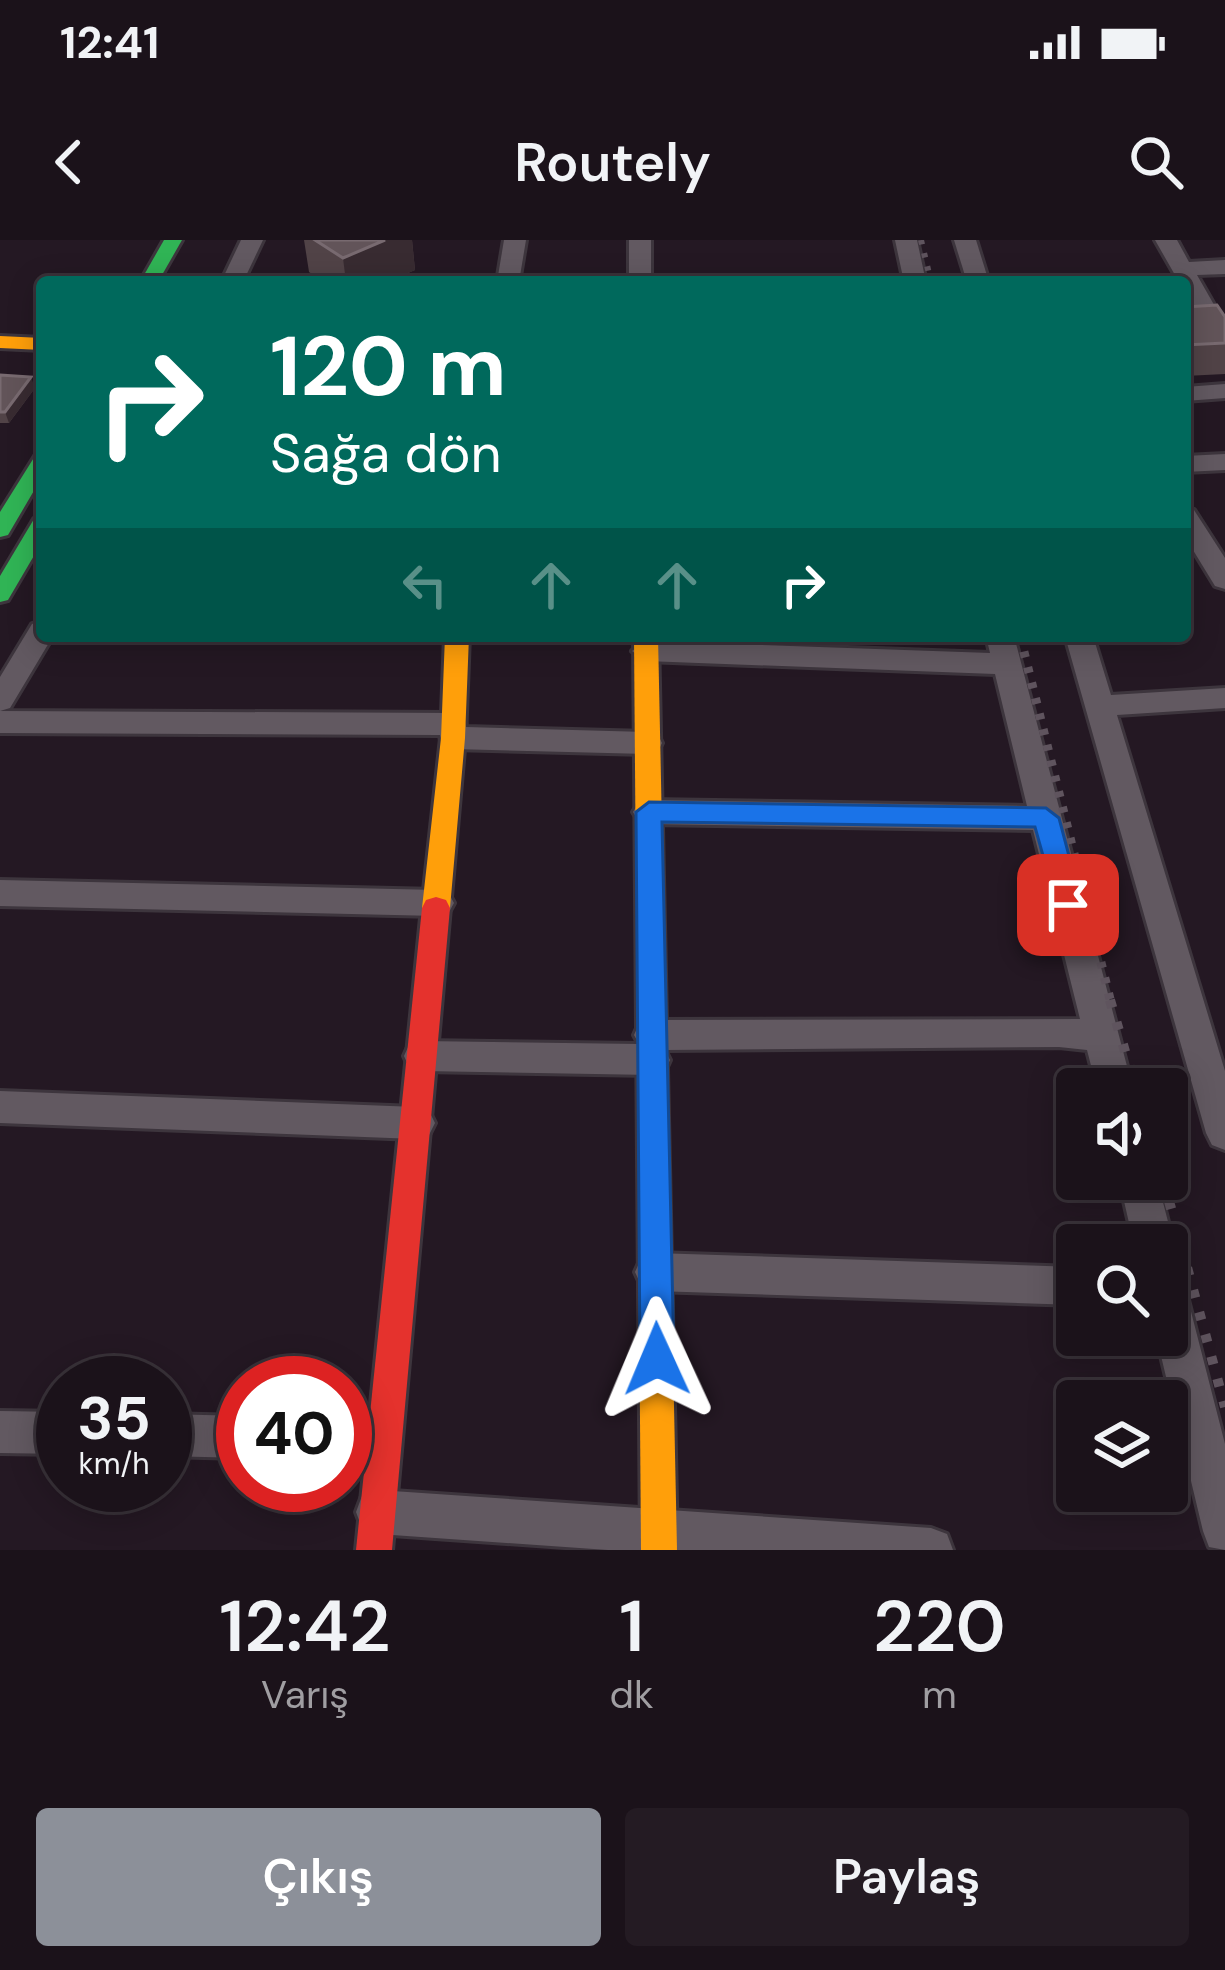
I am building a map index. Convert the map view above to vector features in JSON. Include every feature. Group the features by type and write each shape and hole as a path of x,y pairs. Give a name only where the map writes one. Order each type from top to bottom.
{"main road":[{"path":"152,276 173,240"},
{"path":"0,319 36,320"},
{"path":"0,342 36,344"},
{"path":"0,530 36,470"},
{"path":"0,595 36,534"},
{"path":"372,1396 416,1123 453,731 457,642"},
{"path":"646,644 659,1541"},
{"path":"372,1498 376,1531"}],"street":[{"path":"235,276 252,240"},
{"path":"509,276 515,240"},
{"path":"640,240 640,276"},
{"path":"906,240 914,276"},
{"path":"965,240 976,276"},
{"path":"1166,240 1187,276"},
{"path":"1183,269 1225,267"},
{"path":"1191,283 1225,344"},
{"path":"1191,394 1225,391"},
{"path":"1191,464 1225,461"},
{"path":"1191,519 1225,519"},
{"path":"1191,525 1225,580"},
{"path":"0,701 36,641"},
{"path":"1080,642 1225,1132"},
{"path":"646,644 1003,650 1110,1068"},
{"path":"1098,706 1225,698"},
{"path":"0,722 453,731 647,743"},
{"path":"649,812 1046,818"},
{"path":"0,893 437,903"},
{"path":"422,1056 1059,1032 1102,1037"},
{"path":"0,1107 416,1123"},
{"path":"655,1272 1056,1285"},
{"path":"1182,1356 1225,1532"},
{"path":"0,1432 36,1433"},
{"path":"376,1531 931,1550"}],"building":[{"path":"315,240 385,240 343,258"},
{"path":"1217,305 1225,317 1225,343 1191,345 1191,307"},
{"path":"0,375 31,377 5,412 0,412"}],"railway":[{"path":"921,240 930,276"},
{"path":"1021,642 1111,1003"},
{"path":"1110,1000 1130,1068"},
{"path":"1169,1200 1225,1407"}],"traffic: fast":[{"path":"152,276 173,240"},
{"path":"0,530 36,470"},
{"path":"0,595 36,534"}],"traffic: slow":[{"path":"0,342 36,344"},
{"path":"436,908 453,738 457,642"},
{"path":"646,642 659,1550"}],"traffic: jam":[{"path":"374,1550 436,908"}],"route":[{"path":"657,1359 649,812 1046,818 1068,905"}]}
